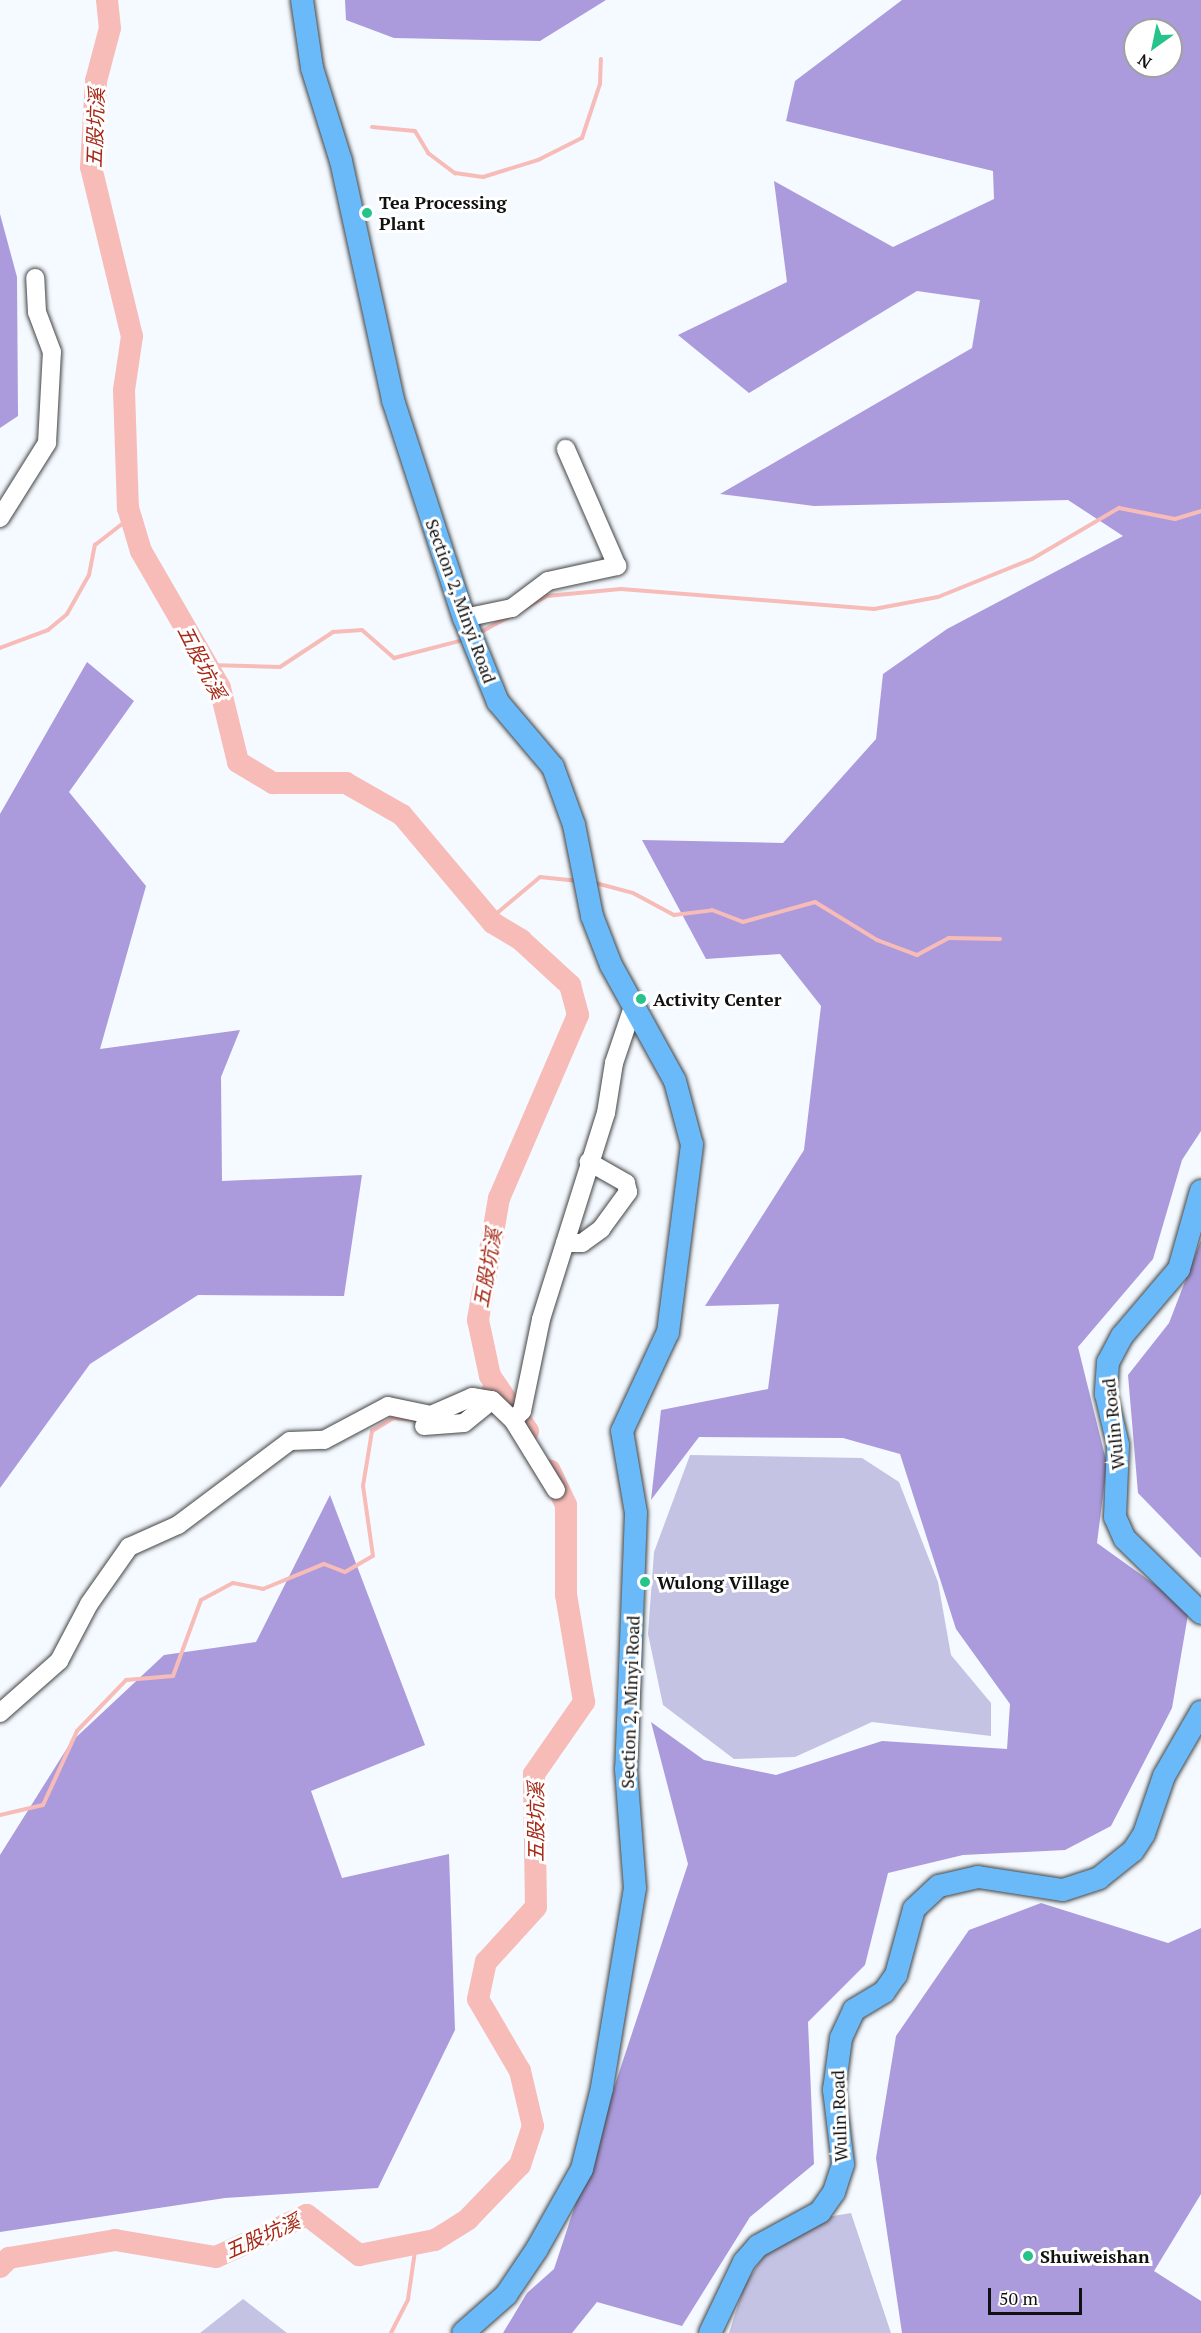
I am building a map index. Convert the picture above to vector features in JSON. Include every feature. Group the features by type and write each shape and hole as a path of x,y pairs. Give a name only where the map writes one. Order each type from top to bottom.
{"main road":[{"name":"Section 2, Minyi Road","path":"302,0 312,68 341,161 393,400 468,630 498,702 553,767 611,965 675,1082 692,1145 668,1332 622,1431 636,1513 626,1769 634,1888 602,2088 582,2169 521,2275 464,2333"},
{"name":"Wulin Road","path":"1201,1191 1179,1269 1122,1336 1108,1362 1106,1394 1118,1445 1115,1517 1125,1539 1201,1613"},
{"name":"Wulin Road","path":"710,2333 744,2262 758,2246 820,2212 834,2192 843,2164 834,2090 841,2038 854,2010 884,1992 896,1975 914,1909 939,1886 978,1877 1063,1890 1099,1878 1133,1851 1144,1834 1164,1776 1201,1712"}],"street":[{"path":"0,518 47,443 52,352 37,312 35,278"},
{"path":"468,630 512,608 548,581 617,566 567,449"},
{"path":"517,1415 633,1007"},
{"path":"565,1243 582,1244 594,1234 628,1192 626,1183 589,1162"},
{"path":"0,1713 59,1661 89,1604 129,1546 178,1525 244,1479 270,1453 290,1441 324,1440 388,1406 431,1414 472,1397 492,1400 517,1415 556,1490"},
{"path":"424,1426 464,1423 492,1400"}],"shaded area":[{"path":"345,0 606,0 540,41 394,38 346,20"},
{"path":"902,0 1201,0 1201,1131 1182,1160 1153,1259 1078,1347 1107,1464 1097,1543 1189,1609 1172,1708 1111,1826 1065,1850 963,1855 888,1873 865,1965 808,2022 814,2164 750,2217 682,2326 597,2302 572,2333 503,2333 527,2293 554,2269 688,1864 651,1722 704,1760 776,1775 882,1741 1007,1749 1010,1704 956,1629 900,1454 843,1438 699,1437 651,1500 661,1410 768,1389 779,1304 705,1306 804,1150 821,1006 780,954 706,959 642,840 783,843 876,739 883,674 947,629 1123,536 1068,500 814,506 720,494 972,348 980,300 917,291 749,393 678,335 787,282 774,181 893,247 994,199 993,171 786,121 795,81"},
{"path":"0,214 17,277 18,416 0,428"},
{"path":"87,662 134,701 69,792 146,886 100,1049 240,1030 221,1077 222,1181 362,1175 344,1296 198,1295 90,1364 0,1488 0,814"},
{"path":"1201,1240 1201,1558 1138,1493 1128,1375 1169,1323"},
{"path":"690,1455 862,1458 899,1482 938,1582 951,1655 991,1703 991,1736 872,1722 795,1757 734,1759 663,1705 648,1634 654,1552"},
{"path":"330,1495 425,1745 311,1791 342,1878 449,1854 455,2030 378,2188 225,2198 0,2232 0,1855 71,1742 164,1655 256,1642"},
{"path":"1041,1903 1168,1943 1201,1928 1201,2194 1154,2271 1201,2301 1201,2333 902,2333 876,2158 896,2036 969,1930"},
{"path":"851,2213 891,2333 729,2333 744,2286 776,2237 815,2219"},
{"path":"243,2299 287,2333 200,2333"}],"waterway":[{"name":"五股坑溪","path":"107,0 110,28 96,81 91,167 132,336 124,390 128,508 141,551 220,688 238,762 273,783 346,783 402,815 493,923 521,940 570,985 578,1015 499,1198 478,1320 490,1376 528,1431"},
{"path":"372,127 415,131 428,153 455,173 483,177 538,160 582,138 600,84 601,59"},
{"path":"479,633 547,596 621,589 874,609 938,597 1032,559 1119,508 1175,519 1201,511"},
{"path":"0,648 48,630 67,614 89,575 95,545 131,517"},
{"path":"208,665 280,667 333,632 362,630 394,658 463,640"},
{"path":"490,919 540,877 576,881"},
{"path":"592,882 633,893 674,915 712,910 743,922 815,902 877,940 917,955 949,938 1000,939"},
{"path":"481,1394 490,1376"},
{"path":"0,1815 43,1805 77,1731 126,1680 173,1676 201,1600 233,1583 263,1589 324,1564 345,1572 373,1556 363,1486 372,1431 394,1418 413,1420"},
{"name":"五股坑溪","path":"0,2267 9,2258 115,2240 216,2257 307,2215 359,2255 435,2240 468,2219 520,2165 533,2126 520,2071 478,1999 486,1962 536,1907 534,1774 584,1702 566,1595 566,1505 550,1470"},
{"path":"391,2333 408,2299 416,2244"}],"place":[{"name":"Tea Processing Plant","path":"367,213"},
{"name":"Activity Center","path":"641,999"},
{"name":"Wulong Village","path":"645,1582"},
{"name":"Shuiweishan","path":"1028,2256"}]}
